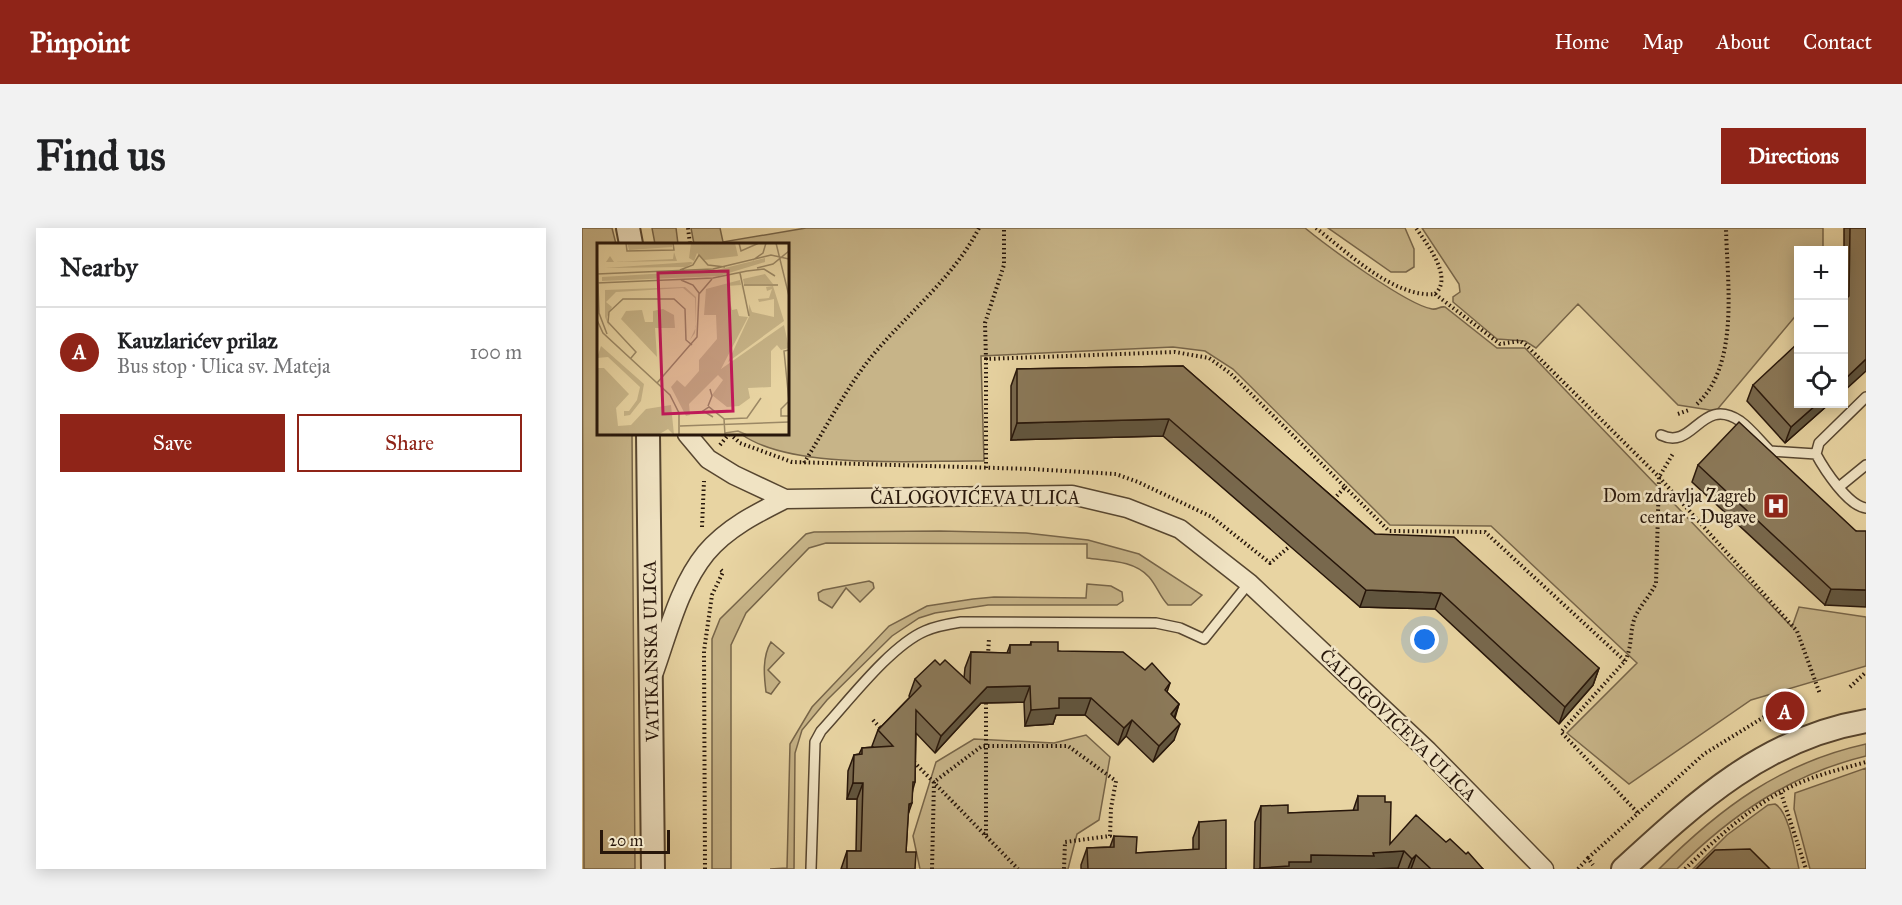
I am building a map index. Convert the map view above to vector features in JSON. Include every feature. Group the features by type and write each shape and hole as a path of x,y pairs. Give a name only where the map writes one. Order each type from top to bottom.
{"street":[{"path":"628,228 631,243"},
{"name":"VATIKANSKA ULICA","path":"648,435 653,869"},
{"name":"ČALOGOVIĆEVA ULICA","path":"688,435 708,459 734,475 785,499 1072,495 1127,508 1180,529 1249,583 1428,751 1544,869"},
{"name":"ČALOGOVIĆEVA ULICA","path":"651,679 677,610 691,578 706,553 742,521 785,499"},
{"path":"1623,869 1696,802 1778,748 1825,729 1866,721"}],"lane":[{"path":"1816,454 1819,443 1866,398"},
{"path":"1660,435 1669,439 1681,438 1702,418 1719,414 1741,422 1770,451 1816,454"},
{"path":"1816,454 1839,487 1857,506 1866,508"},
{"path":"1839,487 1866,465"},
{"path":"811,869 815,742 821,731 892,654 923,632 943,624 1156,623 1180,628 1204,639 1249,583"}],"path":[{"path":"688,228 690,243"},
{"path":"804,463 865,366 950,270 966,250 979,228"},
{"path":"986,468 985,322 1004,265 1004,228"},
{"path":"1316,228 1396,285 1421,294 1436,294 1500,344 1520,341 1526,345 1659,477 1797,632 1820,694"},
{"path":"1416,228 1439,269 1441,286 1436,294"},
{"path":"1678,414 1692,409 1704,398 1716,381 1723,362 1727,315 1726,228"},
{"path":"986,359 1175,352 1209,358 1230,373 1389,531 1485,532 1625,661"},
{"path":"705,869 704,651 712,596 723,572 706,553 702,540 705,475 708,459 729,435"},
{"path":"731,435 740,443 760,452 792,462 1116,474"},
{"path":"1638,813 1561,732 1625,661 1630,651 1636,614 1651,596 1656,583 1659,477 1674,451"},
{"path":"1331,503 1345,487"},
{"path":"1270,563 1290,546"},
{"path":"987,666 989,623"},
{"path":"1850,687 1866,672"},
{"path":"986,703 986,836"},
{"path":"1578,869 1704,754 1764,717"},
{"path":"873,720 885,733"},
{"path":"934,783 982,746 1068,746 1116,781 1111,808 1110,836 1065,842 1064,869"},
{"path":"912,760 1018,869"},
{"path":"1685,869 1722,834 1781,793 1803,781 1866,762"},
{"path":"932,869 934,783"},
{"path":"1781,793 1806,869"},
{"path":"1588,858 1593,865"}],"shaded area":[{"path":"582,228 612,228 616,243 597,243 597,435 632,435 635,869 584,869"},
{"path":"652,228 676,228 678,243 655,243"},
{"path":"691,228 720,228 723,242 806,228 1305,228 1367,274 1405,297 1432,309 1445,307 1497,348 1525,348 1792,627 1799,607 1866,617 1866,666 1751,700 1629,784 1567,733 1637,663 1491,526 1390,525 1233,369 1205,351 1173,347 981,356 984,461 858,461 791,454 763,446 743,435 789,435 789,243 694,243"},
{"path":"1328,228 1405,228 1414,249 1414,267 1406,272 1391,272"},
{"path":"1422,228 1823,228 1823,246 1794,246 1794,318 1716,411 1678,405 1578,304 1536,348 1525,341 1497,339 1453,302 1453,297 1460,292 1459,284"},
{"path":"814,532 1026,533 1088,540 1139,554 1202,595 1191,605 1168,605 1152,580 1143,571 1120,562 1087,558 1087,544 826,543 809,548 746,613 731,645 731,869 712,869 712,639 720,619 806,534"},
{"path":"869,581 873,583 874,588 860,602 846,588 832,608 819,600 818,593 823,590"},
{"path":"1087,584 1111,586 1122,592 1123,601 1117,605 988,605 935,613 919,618 892,636 827,700 802,730 795,753 794,869 770,869 787,868 790,744 812,707 889,626 927,606 973,599 994,597 1086,598"},
{"path":"771,642 784,653 768,670 780,682 771,694 766,692 764,673 766,654"},
{"path":"1086,735 1110,757 1099,820 1077,834 1068,869 920,869 913,836 936,762 974,739 1054,743"},
{"path":"1866,744 1866,756 1787,785 1741,814 1677,869 1659,869 1705,826 1753,791 1806,763"},
{"path":"1866,768 1866,869 1810,869 1794,809 1795,793"},
{"path":"1775,804 1780,808 1788,823 1799,869 1693,869 1727,835 1768,805"}],"building":[{"path":"1850,228 1866,228 1866,359 1848,376 1848,297"},
{"path":"1794,347 1794,408 1812,408 1791,427 1753,385"},
{"path":"1183,366 1375,534 1454,537 1599,668 1565,707 1441,593 1366,590 1169,419 1017,423 1017,369"},
{"path":"1739,422 1856,531 1866,531 1866,590 1831,589 1698,465"},
{"path":"1031,642 1058,642 1058,651 1123,652 1145,670 1152,663 1170,683 1165,690 1179,704 1171,714 1180,724 1159,746 1132,720 1124,728 1091,698 1059,698 1059,708 1031,710 1030,686 987,687 941,736 916,710 915,782 913,782 912,803 909,804 906,852 916,852 915,869 847,869 847,851 861,851 863,783 853,783 854,755 862,754 862,748 893,746 878,730 921,686 915,679 935,660 940,665 945,660 970,683 971,652 1010,653 1010,645 1031,645"},
{"path":"1358,796 1385,796 1385,802 1391,802 1390,844 1416,815 1446,842 1450,839 1466,854 1468,852 1483,869 1431,869 1416,855 1412,859 1404,851 1373,853 1374,856 1311,855 1311,862 1289,862 1289,866 1260,868 1261,806 1288,805 1288,813 1358,810"},
{"path":"1226,820 1226,869 1088,869 1087,848 1114,847 1114,836 1137,837 1136,853 1199,849 1199,822"},
{"path":"1750,849 1770,869 1696,869 1715,850"}],"place":[{"name":"Dom zdravlja Zagreb centar - Dugave","path":"1776,506"},
{"name":"Kauzlarićev prilaz","path":"1785,711"}]}
